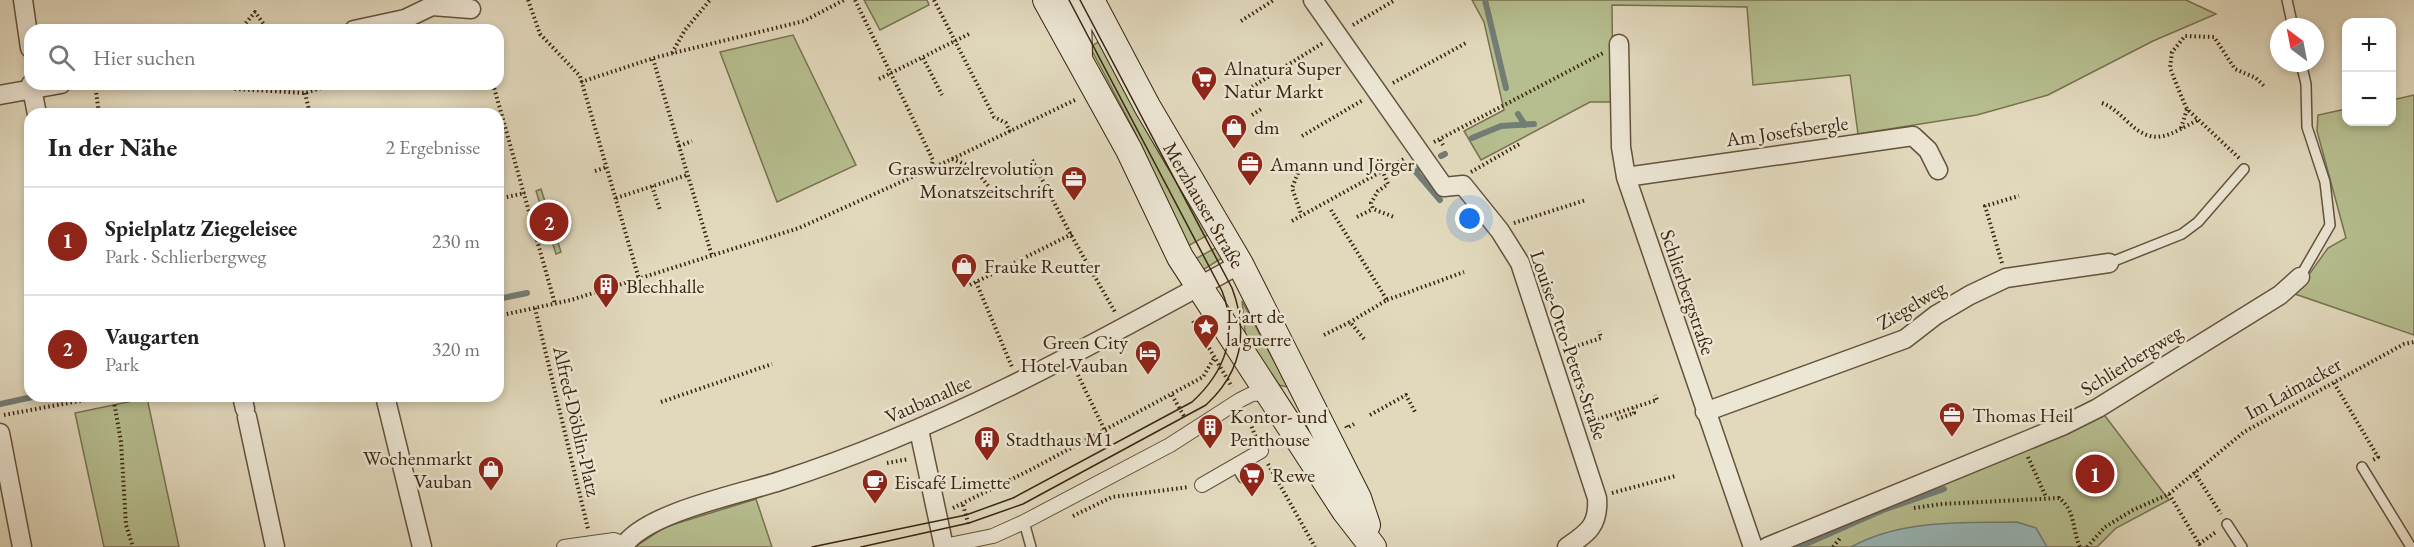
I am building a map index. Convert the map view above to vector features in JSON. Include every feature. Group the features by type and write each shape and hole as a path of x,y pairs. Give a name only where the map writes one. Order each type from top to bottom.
{"main road":[{"name":"Merzhauser Straße","path":"1046,0 1129,150 1180,257 1189,293 1268,393 1346,511 1374,547"},
{"path":"1054,0 1092,5 1079,57"},
{"name":"Merzhauser Straße","path":"1092,5 1147,106 1240,264 1358,498 1374,547"},
{"path":"1268,393 1291,397 1313,412"}],"street":[{"path":"23,0 26,24"},
{"path":"1314,0 1444,187 1463,185"},
{"path":"386,24 405,19 431,3 471,9"},
{"name":"Schlierbergstraße","path":"1618,44 1621,147 1626,177 1753,547"},
{"path":"0,95 24,89"},
{"path":"33,90 36,108"},
{"name":"Am Josefsbergle","path":"1626,177 1913,136 1928,150 1938,170"},
{"name":"Louise-Otto-Peters-Straße","path":"1463,185 1500,231 1520,263 1597,498 1596,522 1589,533 1567,547"},
{"name":"Ziegelweg","path":"1705,412 1905,339 1936,315 2006,278 2109,263"},
{"name":"Vaubanallee","path":"564,547 591,541 614,540 623,546 637,531 661,518 806,473 919,430 1070,358 1240,264"},
{"name":"Schlierbergweg","path":"1767,547 2020,444 2098,408 2280,295 2300,277"},
{"path":"919,430 943,547 993,536 1024,522 1192,431 1239,400 1252,394 1268,393"},
{"path":"386,402 422,547"},
{"path":"244,408 275,547"},
{"path":"0,433 21,547"},
{"path":"1202,485 1239,472 1261,451"}],"lane":[{"path":"2287,0 2291,18"},
{"name":"Schlierbergweg","path":"2300,277 2330,225 2325,182 2307,127 2306,84 2303,72"},
{"path":"2109,263 2182,234 2198,222 2244,169"},
{"path":"2362,467 2411,547"},
{"path":"1024,522 1031,547"},
{"path":"2228,524 2242,547"}],"path":[{"path":"528,0 540,34 579,76 639,279"},
{"path":"672,53 686,30 710,0"},
{"path":"581,82 672,53 804,21 844,0"},
{"path":"855,0 933,160 931,169"},
{"path":"934,0 994,117 1006,123 1010,132"},
{"path":"1241,21 1274,0"},
{"path":"1252,87 1395,0"},
{"path":"245,24 255,12 264,24"},
{"path":"879,79 969,34"},
{"path":"2244,169 2239,157 2187,109 2170,68 2172,52 2185,36 2214,37 2235,69 2256,78 2264,86"},
{"path":"1292,221 1300,214 1618,44"},
{"path":"923,58 942,95"},
{"path":"653,59 712,256"},
{"path":"96,90 98,108"},
{"path":"253,90 305,93 315,90"},
{"path":"495,90 500,108"},
{"path":"305,93 309,108"},
{"path":"504,315 555,304 799,228 931,169 1078,98"},
{"path":"2102,103 2112,107 2140,134 2151,138 2165,137 2198,120"},
{"path":"1252,116 1263,108"},
{"path":"2181,128 2187,109"},
{"path":"504,121 555,304"},
{"path":"1440,140 1443,145"},
{"path":"679,146 692,141"},
{"path":"1463,185 1473,169 1521,143"},
{"path":"952,159 974,168 989,187"},
{"path":"1032,160 1104,293"},
{"path":"595,171 607,166"},
{"path":"1373,209 1371,199 1388,184 1382,170"},
{"path":"1298,173 1292,188 1300,214"},
{"path":"616,198 687,175"},
{"path":"652,186 660,210"},
{"path":"504,198 525,193"},
{"path":"2006,278 1985,206 2019,195"},
{"path":"1500,231 1507,226 1586,200"},
{"path":"1357,217 1373,209 1394,218"},
{"path":"1331,210 1387,300"},
{"path":"970,285 1072,234"},
{"path":"1324,336 1387,300 1464,272"},
{"path":"976,282 1018,382"},
{"path":"1189,293 1214,357 1239,400 1261,451 1315,547"},
{"name":"Alfred-Döblin-Platz","path":"535,308 591,541"},
{"path":"1350,322 1365,340"},
{"path":"1550,355 1601,338 1599,331"},
{"name":"Im Laimacker","path":"2087,547 2105,527 2133,510 2169,494 2244,432 2404,344 2414,342"},
{"path":"937,512 963,505 1106,433 1203,377 1214,357"},
{"path":"1070,358 1106,433"},
{"path":"661,402 772,364"},
{"path":"2334,383 2378,457 2362,467"},
{"path":"1574,427 1657,400 1655,394"},
{"path":"1172,395 1192,431"},
{"path":"1370,416 1406,395 1415,412"},
{"path":"0,416 73,402"},
{"path":"114,402 121,442 126,525 133,547"},
{"path":"1617,419 1635,413 1633,408"},
{"path":"2020,444 2046,497"},
{"path":"881,464 925,456"},
{"path":"1032,469 1035,474"},
{"path":"2169,494 2200,545 2228,524 2194,472"},
{"path":"1597,498 1675,476"},
{"path":"1070,517 1112,497 1202,485"},
{"path":"1905,511 1942,504 2059,498 2069,503 2080,547"}],"green space":[{"path":"864,0 927,0 929,5 880,30"},
{"path":"1472,0 2186,0 2216,14 2153,41 2048,95 1977,115 1858,134 1850,75 1753,85 1747,7 1612,5 1613,102 1590,102 1481,160 1464,131 1504,110 1484,22"},
{"path":"793,35 856,165 777,202 720,52"},
{"path":"1106,37 1215,231 1188,246 1134,130 1090,47"},
{"path":"2414,95 2414,335 2295,294 2328,248 2346,238 2317,131 2318,115 2342,110 2342,126 2396,126 2396,99"},
{"path":"541,189 561,252 556,254 536,191"},
{"path":"1221,245 1222,258 1201,271 1195,259"},
{"path":"1242,301 1288,387 1273,384 1246,341"},
{"path":"128,402 148,402 179,547 104,547 75,413"},
{"path":"2102,412 2169,500 2116,528 2097,547 1785,547"},
{"path":"756,499 772,547 635,547 665,527"}],"water":[{"path":"2017,522 2036,528 2047,547 1851,547 1890,531 1911,527 1953,523"}],"waterway":[{"path":"1485,0 1506,88"},
{"path":"1518,114 1525,125"},
{"path":"1472,138 1501,126 1534,124"},
{"path":"1441,156 1445,154"},
{"path":"1418,170 1416,172 1440,200"},
{"path":"504,298 527,293"},
{"path":"0,404 24,399"},
{"path":"1799,547 1883,510 1944,489"}],"tram line":[{"path":"812,547 966,515 1013,498 1192,402 1213,378 1220,365 1229,337 1227,307 1222,291 1069,0"},
{"path":"861,547 969,523 1023,504 1206,405 1228,379 1235,365 1241,336 1232,288 1080,0"}],"place":[{"name":"Alnatura Super Natur Markt","path":"1204,102"},
{"name":"dm","path":"1234,150"},
{"name":"Amann und Jörger","path":"1250,187"},
{"name":"Graswurzelrevolution Monatszeitschrift","path":"1074,202"},
{"name":"Vaugarten","path":"549,222"},
{"name":"Frauke Reutter","path":"964,289"},
{"name":"Blechhalle","path":"606,309"},
{"name":"L'art de la guerre","path":"1206,350"},
{"name":"Green City Hotel Vauban","path":"1148,376"},
{"name":"Thomas Heil","path":"1952,438"},
{"name":"Kontor- und Penthouse","path":"1210,450"},
{"name":"Stadthaus M1","path":"987,462"},
{"name":"Spielplatz Ziegeleisee","path":"2095,474"},
{"name":"Wochenmarkt Vauban","path":"491,492"},
{"name":"Rewe","path":"1252,498"},
{"name":"Eiscafé Limette","path":"875,505"}]}
